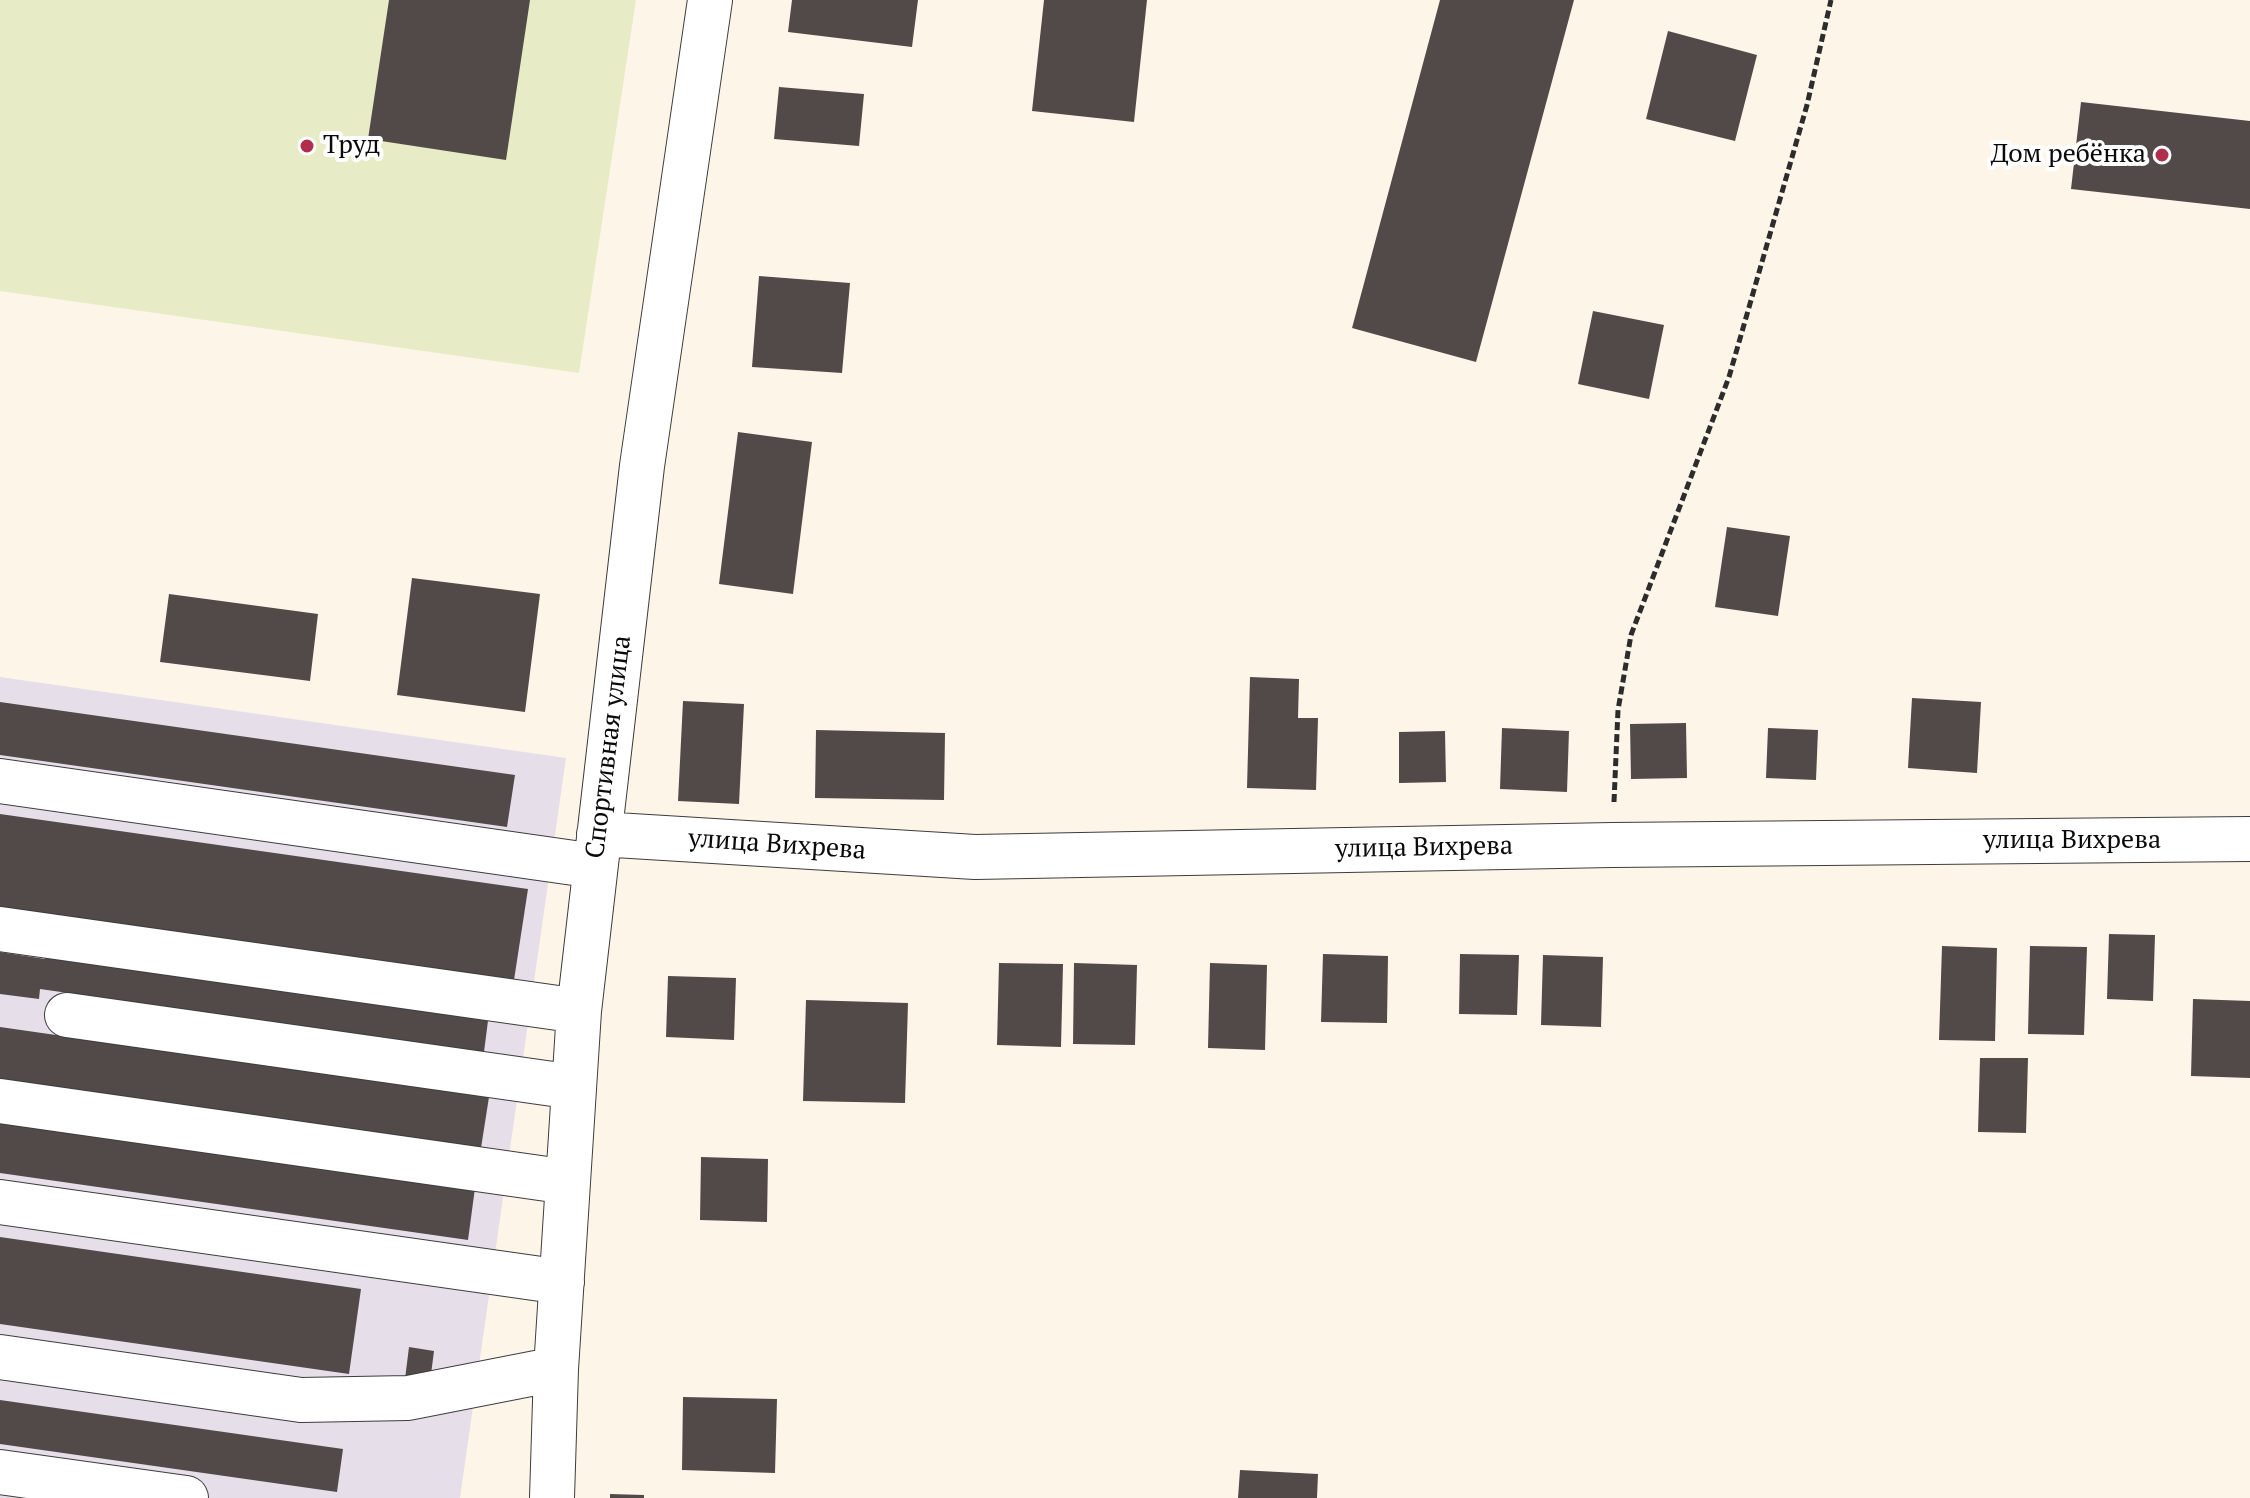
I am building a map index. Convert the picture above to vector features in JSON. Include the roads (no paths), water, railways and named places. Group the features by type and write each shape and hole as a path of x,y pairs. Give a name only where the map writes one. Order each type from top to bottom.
{"street":[{"name":"Спортивная улица","path":"552,1498 556,1369 579,1011 642,466 710,0"},
{"name":"улица Вихрева","path":"0,781 597,850 975,857 1612,845 2250,839"},
{"path":"0,929 579,1011"},
{"path":"67,1015 574,1087"},
{"path":"0,1101 568,1182"},
{"path":"0,1202 562,1282"},
{"path":"0,1357 301,1400 408,1398 556,1369"},
{"path":"0,1472 186,1498"}],"place":[{"name":"Труд","path":"307,146"},
{"name":"Дом ребёнка","path":"2162,155"}]}
